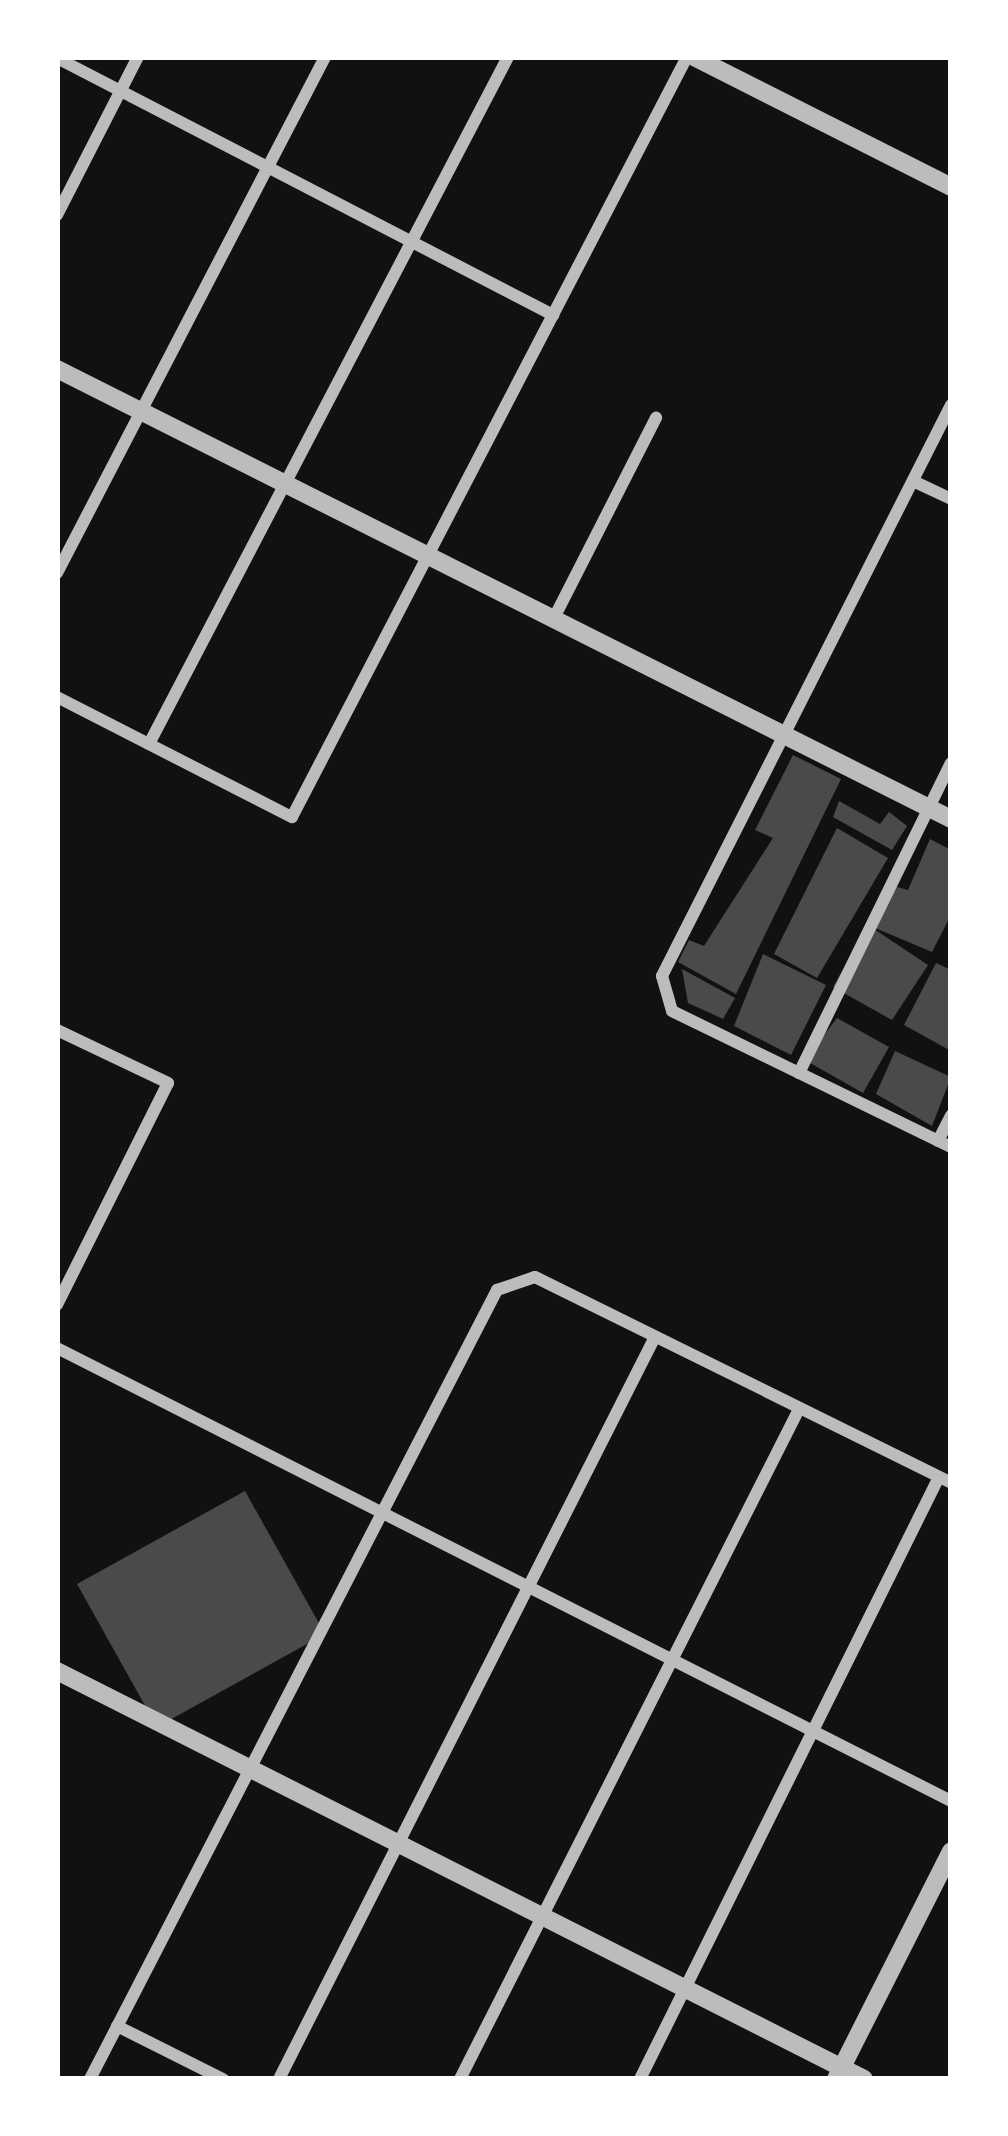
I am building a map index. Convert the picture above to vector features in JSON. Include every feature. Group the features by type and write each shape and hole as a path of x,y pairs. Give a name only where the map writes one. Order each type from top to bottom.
{"street":[{"path":"57,215 138,57"},
{"path":"57,573 325,57"},
{"path":"149,744 508,57"},
{"path":"57,697 292,817 690,57 951,187"},
{"path":"57,58 553,315"},
{"path":"57,369 951,819"},
{"path":"951,404 662,976 672,1011 945,1144 951,1114"},
{"path":"554,618 656,418"},
{"path":"913,481 951,500"},
{"path":"799,1073 951,763"},
{"path":"57,1030 168,1083 57,1305"},
{"path":"90,2079 497,1290 536,1277 945,1480 813,1730 640,2079"},
{"path":"279,2079 655,1337"},
{"path":"57,1348 951,1801"},
{"path":"460,2079 799,1408"},
{"path":"57,1672 685,1988 839,2073 864,2079"},
{"path":"839,2073 951,1851"},
{"path":"117,2026 223,2079"}],"building":[{"path":"793,755 841,779 736,994 678,962 689,940 704,946 773,838 755,830"},
{"path":"839,801 880,824 889,812 907,826 892,850 833,817"},
{"path":"837,828 888,858 817,978 774,954"},
{"path":"930,839 951,850 951,915 932,952 868,925 894,886 908,890"},
{"path":"868,925 928,965 892,1020 833,987"},
{"path":"763,954 826,985 791,1055 734,1026"},
{"path":"936,963 951,970 951,1051 904,1025"},
{"path":"682,969 735,998 723,1019 688,1003"},
{"path":"837,1018 889,1047 863,1093 805,1060"},
{"path":"895,1051 951,1077 932,1126 876,1094"},
{"path":"245,1491 325,1634 157,1727 77,1584"}]}
